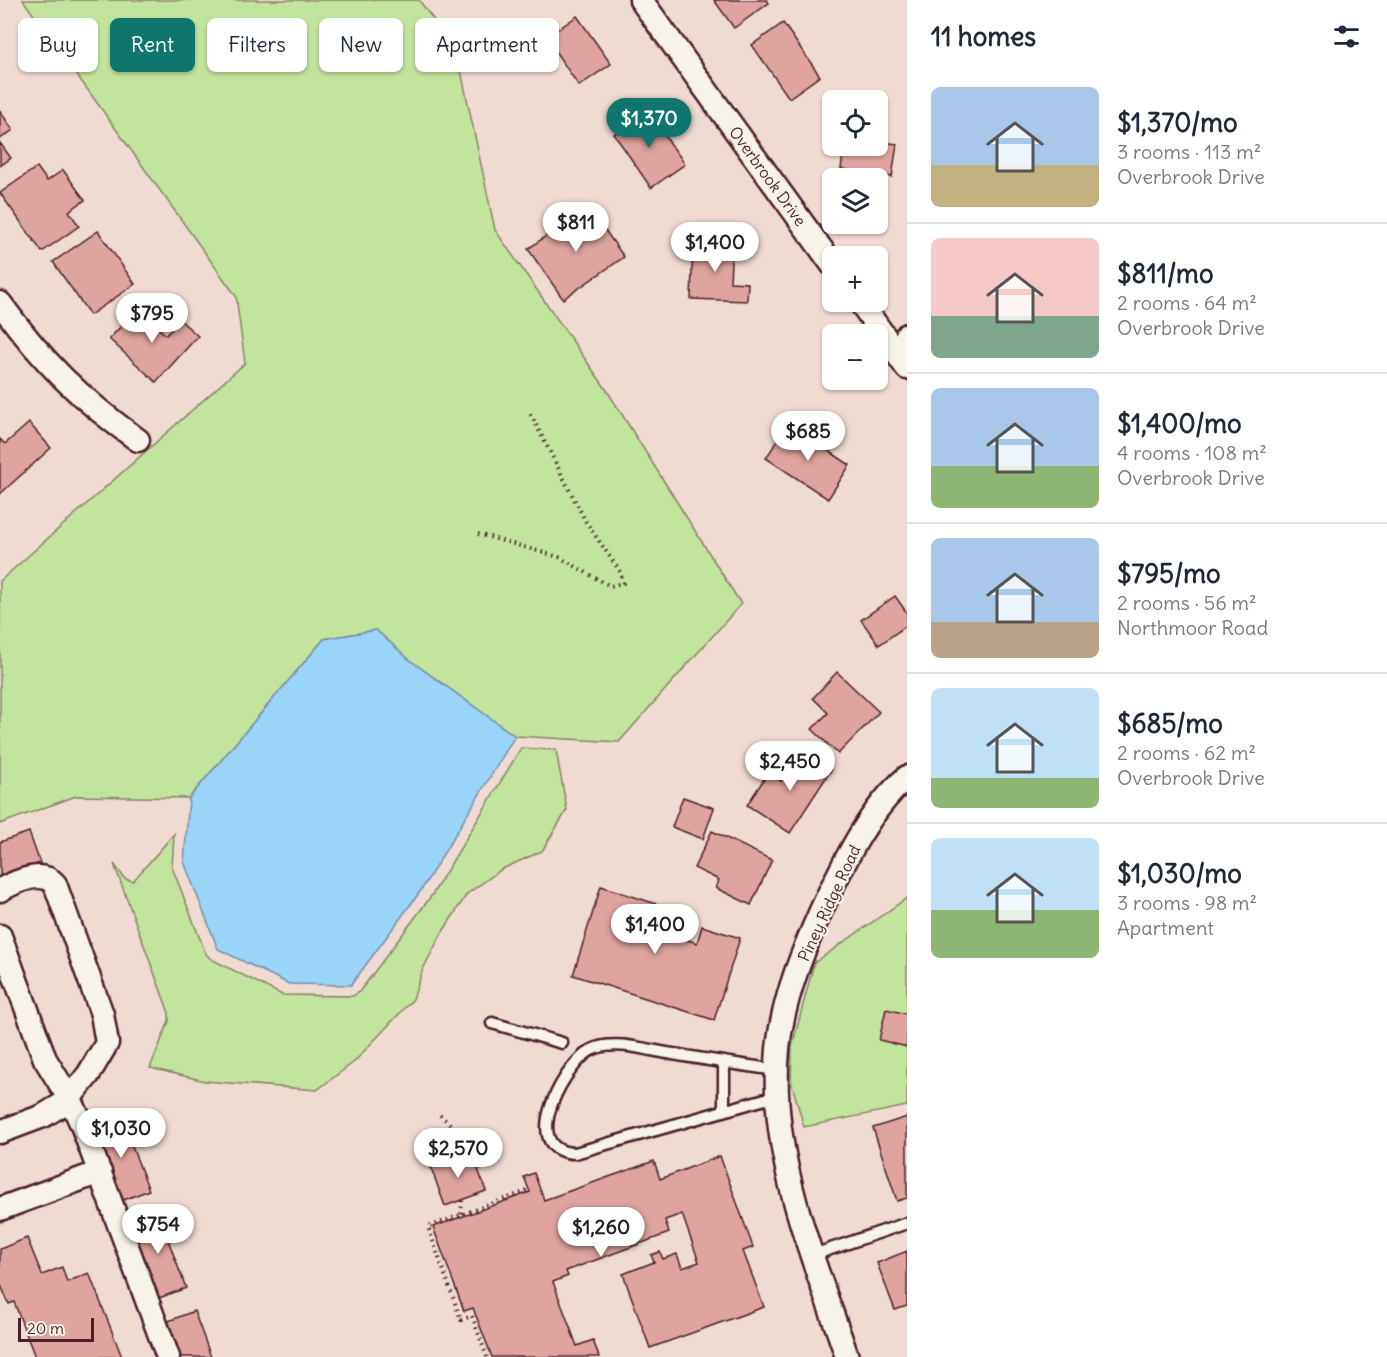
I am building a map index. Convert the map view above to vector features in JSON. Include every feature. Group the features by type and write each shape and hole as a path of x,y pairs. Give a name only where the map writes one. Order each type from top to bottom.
{"street":[{"name":"Overbrook Drive","path":"641,0 822,250"},
{"path":"0,303 50,367 93,408 138,441"},
{"path":"867,312 904,364"},
{"path":"904,364 907,335"},
{"name":"Piney Ridge Road","path":"847,1357 782,1151 776,1096 778,1046 789,999 813,928 852,849 892,791 907,777"},
{"path":"0,890 36,877 49,878 55,884 102,1014 107,1043 88,1076 69,1099 51,1112 0,1132"},
{"path":"0,936 45,1059 69,1099 100,1172 168,1357"},
{"path":"0,1209 100,1172"}],"lane":[{"path":"492,1023 562,1043"},
{"path":"776,1096 575,1153 558,1150 550,1142 545,1131 546,1119 569,1072 584,1054 596,1047 626,1047 777,1070"},
{"path":"724,1062 724,1111"},
{"path":"813,1255 907,1223"}],"path":[{"path":"478,534 559,556 610,586 623,582 621,573 586,522 530,413"},
{"path":"440,1115 494,1162 477,1169"},
{"path":"487,1357 472,1316 461,1320 428,1227 529,1190"},
{"path":"461,1214 462,1200"}],"green space":[{"path":"23,0 419,0 432,18 415,18 415,72 461,72 495,230 606,389 741,604 619,742 515,736 411,661 376,630 324,639 189,798 76,796 0,824 0,581 245,363 236,296 75,72 98,72 98,18 36,18"},
{"path":"521,748 556,750 567,810 542,851 502,869 467,894 442,933 423,969 413,999 354,1062 317,1090 205,1081 150,1068 169,1021 169,1013 114,864 125,879 133,881 174,834 172,867 206,954 211,959 282,995 353,996 360,991 432,895"},
{"path":"907,898 907,1106 804,1127 791,1081 792,1047 814,963"}],"water":[{"path":"376,630 411,661 515,736 422,889 351,985 289,984 218,949 184,862 189,798 324,639"}],"building":[{"path":"714,0 767,0 769,3 734,28"},
{"path":"577,16 611,64 579,86 559,57 559,29"},
{"path":"783,23 820,76 789,98 752,45"},
{"path":"0,111 13,130 0,139"},
{"path":"647,111 685,164 651,188 614,134"},
{"path":"0,143 11,158 0,166"},
{"path":"888,143 897,144 892,177 888,176 888,168 841,168 843,156 888,156"},
{"path":"37,167 47,181 63,170 85,200 69,211 79,226 42,252 0,193"},
{"path":"588,206 624,257 563,299 528,249"},
{"path":"98,231 135,284 90,315 53,262"},
{"path":"693,240 732,242 730,282 748,283 747,301 691,299"},
{"path":"137,309 166,335 180,320 198,336 156,382 109,339"},
{"path":"29,423 51,448 0,494 0,439 5,444"},
{"path":"788,424 850,465 828,499 766,458"},
{"path":"895,596 907,613 907,625 879,645 861,620"},
{"path":"837,672 879,712 838,754 812,729 828,713 813,698"},
{"path":"802,751 831,770 790,833 747,805 768,773 781,781"},
{"path":"683,797 714,808 703,839 672,827"},
{"path":"712,831 772,860 751,905 716,888 719,880 694,868"},
{"path":"29,832 40,863 0,877 0,842"},
{"path":"601,886 684,913 676,936 697,943 702,926 740,938 714,1020 573,975"},
{"path":"886,1009 907,1014 907,1047 879,1040"},
{"path":"120,1116 149,1190 121,1201 93,1126"},
{"path":"907,1117 907,1198 897,1201 873,1128"},
{"path":"472,1153 486,1191 445,1206 431,1168"},
{"path":"720,1156 753,1247 743,1251 764,1307 650,1348 623,1274 654,1262 651,1255 660,1252 663,1259 677,1254 682,1268 699,1262 682,1214 665,1220 669,1233 566,1271 568,1276 553,1282 577,1346 593,1340 599,1357 492,1357 473,1308 464,1311 433,1227 530,1192 524,1177 534,1173 544,1200 654,1161 660,1179"},
{"path":"158,1213 186,1288 159,1298 130,1223"},
{"path":"27,1238 42,1275 62,1267 67,1282 89,1273 122,1357 35,1357 14,1302 9,1304 0,1283 0,1249"},
{"path":"907,1251 907,1306 895,1310 877,1263"},
{"path":"194,1311 211,1357 180,1357 166,1322"}]}
